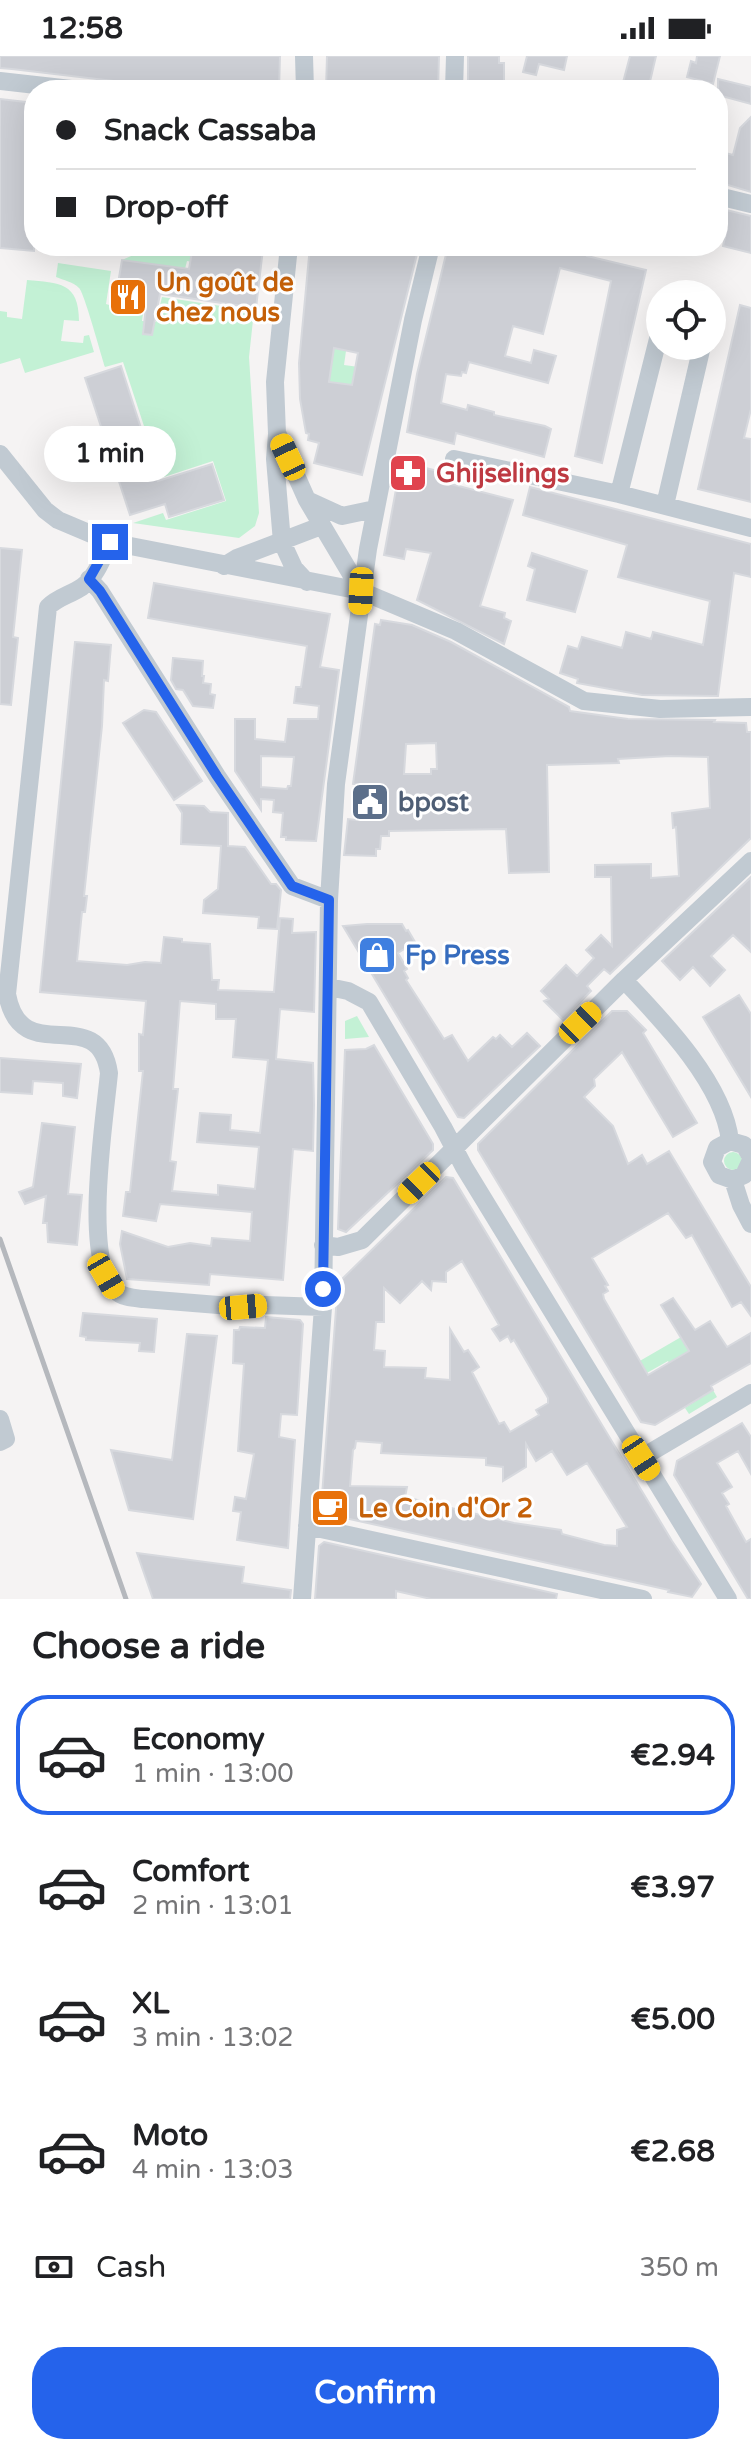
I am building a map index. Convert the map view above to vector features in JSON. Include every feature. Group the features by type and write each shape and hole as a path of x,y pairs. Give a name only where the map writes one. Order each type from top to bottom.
{"street":[{"path":"304,56 305,80"},
{"path":"454,80 455,56"},
{"path":"0,81 24,84"},
{"path":"728,198 751,204"},
{"path":"288,256 275,382 275,459 282,542 294,568 307,582"},
{"path":"302,1599 323,1307 329,900 336,784 375,509 429,256"},
{"path":"619,494 653,360"},
{"path":"665,505 699,360"},
{"path":"277,434 307,500 361,591"},
{"path":"0,454 45,510 58,520 110,542 361,591 456,631 584,701 660,709 751,707"},
{"path":"454,459 619,494 751,528"},
{"path":"307,500 342,516 375,509"},
{"path":"224,566 237,558 321,526"},
{"path":"110,542 89,579 48,607 7,994 10,1009 27,1030 39,1034 84,1037 94,1041 107,1059 109,1073 96,1222 106,1276 114,1290 128,1297 144,1299 243,1307 323,1307"},
{"path":"89,579 100,591 217,776 292,886 329,900"},
{"path":"323,1245 338,1247 362,1240 624,980 751,861"},
{"path":"624,980 669,1027 693,1059 728,1120 730,1141"},
{"path":"329,987 348,991 369,1002 728,1599"},
{"path":"730,1141 744,1145 751,1159 744,1175 733,1180 719,1175 712,1162 717,1148 730,1141"},
{"path":"733,1180 751,1224"},
{"path":"641,1458 751,1393"},
{"path":"0,1419 6,1439 0,1442"},
{"path":"307,1526 643,1599"}],"green space":[{"path":"131,256 206,256 209,265 187,261 185,269 122,260"},
{"path":"58,263 111,271 106,304 144,307 142,321 156,322 162,297 254,311 249,357 259,513 255,526 239,538 133,523 163,513 166,520 226,501 213,461 161,478 123,362 105,367 81,292 74,284 56,277"},
{"path":"27,280 58,284 71,292 78,308 79,321 64,320 61,341 83,343 84,336 89,335 94,352 25,373 20,358 0,364 0,311 7,312 7,317 22,319"},
{"path":"334,348 346,351 344,365 359,367 360,386 328,382"},
{"path":"357,1016 369,1037 345,1039 345,1021"},
{"path":"733,1152 742,1161 733,1170 724,1161"},
{"path":"688,1333 697,1364 675,1373 668,1361 645,1374 638,1362"},
{"path":"713,1390 717,1397 689,1414 685,1408"}],"building":[{"path":"0,56 280,56 279,80 104,80 0,68"},
{"path":"327,56 439,56 438,80 326,80"},
{"path":"468,56 499,56 499,63 504,63 504,80 468,80"},
{"path":"527,56 567,56 564,70 539,64 536,75 523,72"},
{"path":"630,56 656,56 650,80 624,80"},
{"path":"697,56 720,56 714,80 687,77 691,61 696,63"},
{"path":"728,81 751,87 751,104 728,98"},
{"path":"0,99 24,102 24,250 0,248"},
{"path":"751,117 751,192 728,185 728,154 733,155 740,128"},
{"path":"728,210 751,216 751,253 728,247"},
{"path":"191,256 262,256 256,308 160,294 152,335 143,334 146,306 115,301 122,260 189,269"},
{"path":"309,256 417,256 362,475 314,463 319,443 308,440 300,399 299,363","holes":["334,348 358,353 352,385 329,382"]},
{"path":"446,256 587,256 646,270 602,463 575,456 611,281 560,268 543,334 513,326 505,356 531,363 534,350 556,356 548,383 469,362 466,373 462,372 461,376 446,374 441,403 467,410 468,405 551,429 544,457 456,433 454,444 407,432 417,374"},
{"path":"740,305 751,308 751,409 744,438 751,439 751,502 698,489"},
{"path":"121,366 158,481 212,464 224,500 169,517 165,504 130,515 85,378"},
{"path":"401,462 446,473 443,482 513,500 480,606 505,613 504,618 511,621 504,644 417,600 431,553 406,549 404,559 384,555"},
{"path":"530,487 751,544 751,577 734,573 718,696 642,695 577,683 578,679 560,673 568,646 578,649 582,637 622,648 626,632 651,639 653,632 703,645 710,601 618,577 627,545 523,515"},
{"path":"0,548 22,550 13,637 18,638 11,705 0,704"},
{"path":"532,553 587,571 575,612 527,600 535,569 528,566"},
{"path":"154,583 330,614 320,667 339,670 316,841 286,840 286,837 281,837 283,813 273,812 274,800 261,799 261,810 235,771 235,719 255,719 255,739 285,742 288,719 318,719 319,706 294,703 296,687 301,687 307,646 148,618","holes":["261,756 294,757 291,786 287,789 261,787"]},
{"path":"381,620 412,625 451,642 569,707 570,711 628,719 746,723 747,732 751,732 751,838 610,974 604,969 587,986 591,991 563,1020 544,1001 549,999 541,991 566,965 577,976 594,958 586,950 601,935 612,946 611,877 595,877 595,865 651,864 651,878 679,876 676,827 673,828 672,813 710,808 708,757 670,756 618,759 619,763 547,765 549,872 509,873 506,829 389,831 389,836 381,836 376,856 344,855 348,819 356,820 361,785 353,784 375,624 380,625","holes":["436,743 437,769 431,769 431,774 404,774 406,744"]},
{"path":"75,642 111,645 108,681 104,680 84,896 87,896 85,912 82,912 77,961 127,965 161,963 164,937 182,939 182,942 210,944 212,980 219,980 218,990 274,992 280,918 293,919 292,933 316,932 314,1012 280,1009 276,1059 313,1063 314,1105 313,1151 293,1149 283,1280 210,1274 209,1285 127,1279 120,1244 122,1231 168,1247 190,1243 211,1246 212,1238 250,1241 252,1212 160,1204 156,1221 123,1216 126,1192 130,1192 143,1071 139,1071 139,1034 143,1035 146,1001 40,992","holes":["180,1001 216,1004 216,1019 236,1019 233,1057 268,1060 260,1133 230,1130 231,1115 200,1113 197,1142 259,1147 255,1189 218,1185 218,1195 172,1191 176,1162 170,1161 178,1089 173,1089"]},
{"path":"173,658 203,661 203,683 211,684 210,694 215,695 213,708 193,706 183,690 176,689 171,680"},
{"path":"144,710 156,712 202,781 174,800 123,723"},
{"path":"177,805 204,806 210,812 228,813 228,846 245,847 271,884 276,884 281,890 277,929 258,928 259,917 203,913 204,900 218,889 221,846 181,844 182,813"},
{"path":"751,877 751,952 733,935 711,956 725,970 710,986 693,967 680,980 662,961"},
{"path":"402,924 408,930 415,942 398,953 407,969 404,971 406,980 444,1039 452,1035 468,1061 493,1037 496,1039 500,1035 512,1047 527,1033 540,1046 464,1118 458,1117 343,926"},
{"path":"739,995 751,1014 751,1097 703,1017"},
{"path":"612,1011 627,1011 646,1030 643,1033 697,1123 673,1137 622,1052 594,1079 595,1086 584,1097 613,1126 628,1164 642,1155 647,1164 669,1151 751,1287 751,1316 741,1302 732,1307 692,1235 686,1238 668,1213 592,1258 608,1285 605,1286 608,1291 603,1294 604,1299 648,1375 689,1351 661,1305 673,1298 695,1330 710,1321 727,1347 751,1333 751,1363 655,1425 641,1422 478,1150 478,1144"},
{"path":"374,1045 433,1144 433,1150 346,1232 338,1229 345,1050 366,1049"},
{"path":"0,1058 81,1064 77,1098 63,1096 63,1083 33,1081 32,1094 0,1092"},
{"path":"42,1123 75,1127 68,1194 82,1195 77,1245 48,1242 47,1223 43,1223 46,1196 25,1204 19,1192 33,1187"},
{"path":"446,1177 453,1178 701,1584 692,1597 327,1514 321,1509 338,1283","holes":["462,1261 499,1325 492,1329 500,1341 508,1336 511,1342 514,1340 548,1398 548,1403 536,1410 539,1415 510,1432 504,1422 499,1424 472,1372 479,1367 468,1350 464,1352 450,1329 450,1380 425,1378 426,1368 384,1367 385,1351 374,1350 376,1322 384,1322 384,1288 400,1303 422,1281 431,1290 432,1281 446,1282 446,1272","356,1441 382,1443 381,1453 486,1458 486,1465 503,1467 503,1481 526,1467 526,1444 536,1461 552,1451 567,1475 587,1463 627,1527 617,1530 617,1546 604,1545 562,1534 561,1530 514,1523 405,1497 407,1487 350,1486"]},
{"path":"83,1313 157,1319 154,1352 139,1351 140,1343 86,1340 86,1337 80,1336"},
{"path":"266,1317 300,1320 303,1324 297,1415 281,1414 279,1437 295,1440 288,1548 237,1540 241,1512 233,1511 235,1497 246,1499 254,1454 238,1451 244,1364 233,1363 234,1330 240,1327 265,1328"},
{"path":"187,1334 217,1336 193,1519 129,1510 111,1450 172,1460"},
{"path":"742,1423 751,1437 751,1474 738,1451 717,1463 732,1487 722,1493 729,1504 726,1506 746,1542 751,1539 751,1599 748,1599 674,1475 677,1461"},
{"path":"324,1542 557,1594 556,1599 431,1599 396,1591 396,1599 315,1599 319,1546"},
{"path":"137,1553 244,1567 242,1583 291,1590 290,1599 153,1599"}],"railway":[{"path":"0,1239 126,1599"}],"place":[{"name":"Un goût de chez nous","path":"128,297"},
{"name":"Ghijselings","path":"408,473"},
{"name":"bpost","path":"370,802"},
{"name":"Fp Press","path":"377,955"},
{"name":"Le Coin d'Or 2","path":"330,1508"}],"route":[{"path":"110,542 89,579 100,591 217,776 292,886 329,900 323,1289"}]}
